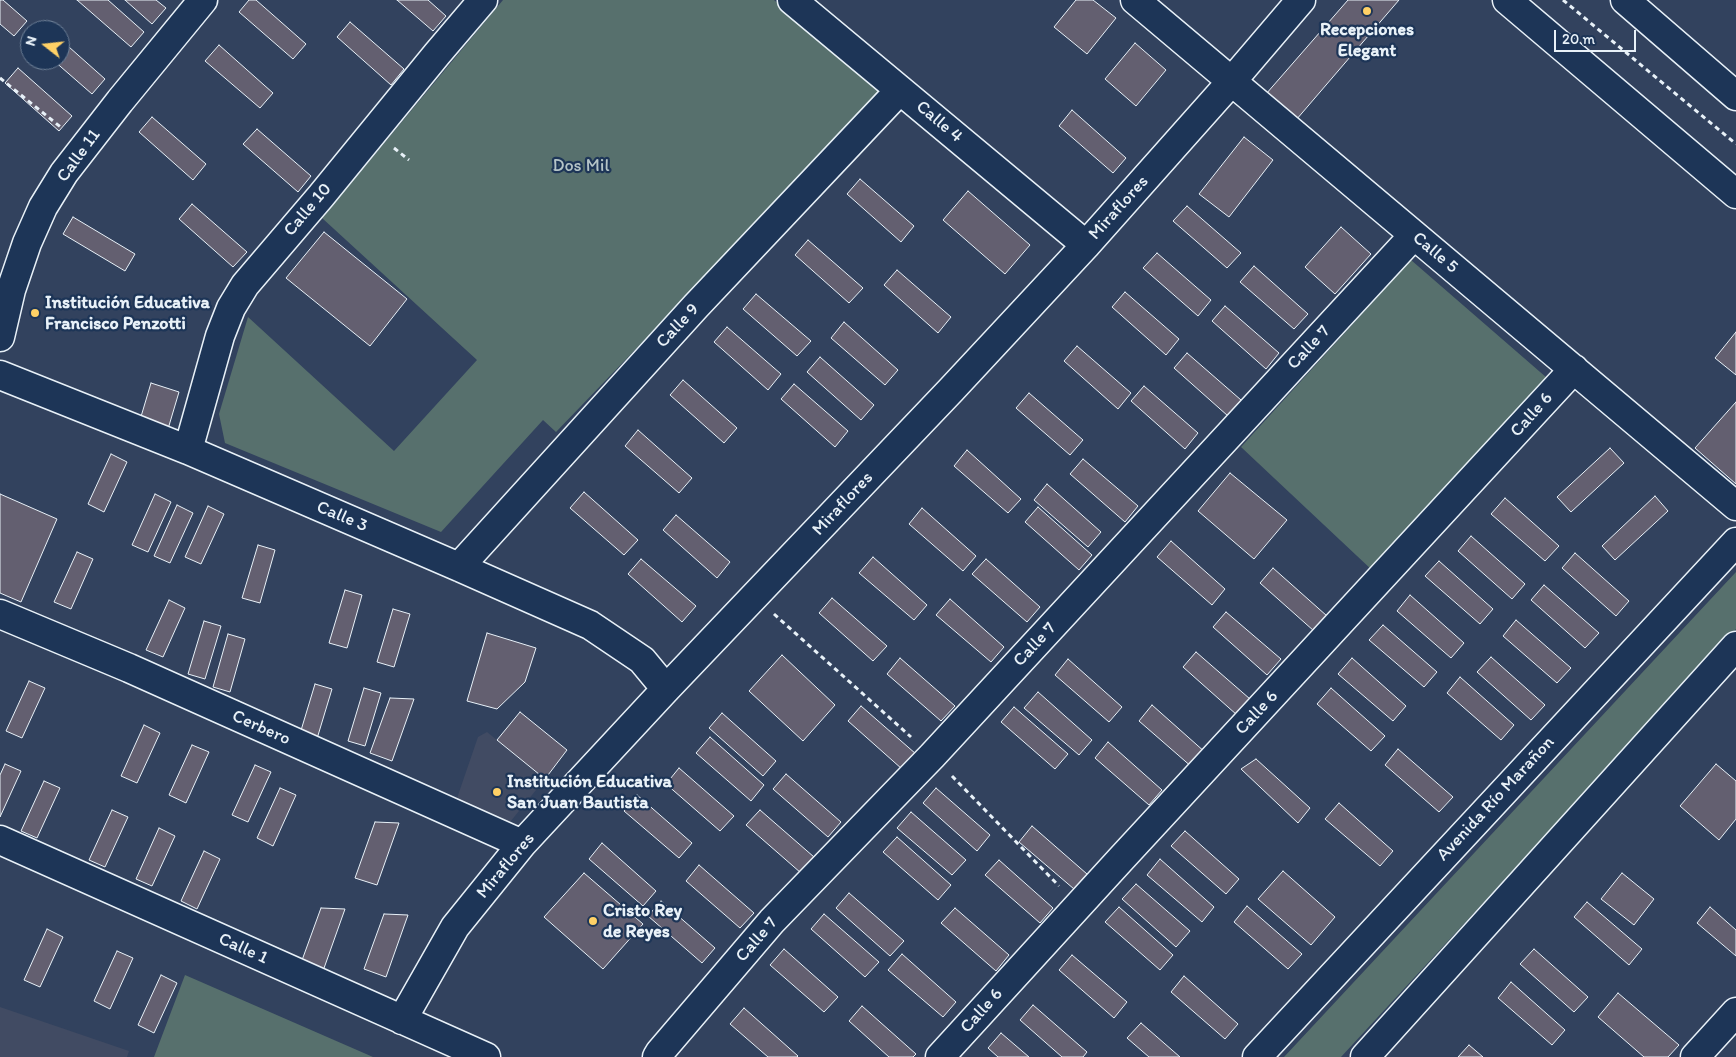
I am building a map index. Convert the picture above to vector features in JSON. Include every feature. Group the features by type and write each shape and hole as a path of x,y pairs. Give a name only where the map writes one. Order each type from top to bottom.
{"street":[{"name":"Calle 11","path":"0,337 11,290 27,243 43,207 64,173 120,100 203,0"},
{"name":"Calle 10","path":"188,450 220,336 231,308 245,285 483,0"},
{"name":"Calle 4","path":"792,0 1086,245"},
{"name":"Calle 5","path":"1135,0 1736,506"},
{"name":"Miraflores","path":"402,1020 456,928 522,844 666,688 944,397 1086,245 1301,0"},
{"path":"1507,0 1736,194"},
{"path":"1625,0 1736,96"},
{"name":"Calle 9","path":"459,566 696,306 900,90"},
{"name":"Calle 7","path":"658,1057 660,1052 772,922 932,756 1414,235"},
{"name":"Calle 6","path":"940,1057 1574,369"},
{"name":"Calle 3","path":"0,375 188,450 459,566 590,625 642,660 666,688"},
{"name":"Avenida Río Marañon","path":"1257,1057 1736,542"},
{"name":"Cerbero","path":"0,614 129,668 522,844"},
{"path":"1365,1057 1736,646"},
{"name":"Calle 1","path":"0,840 486,1057"},
{"path":"1695,1057 1736,1012"}],"path":[{"path":"1563,0 1736,144"},
{"path":"0,78 85,146"}],"shaded area":[{"name":"Institución Educativa San Juan Bautista","path":"487,732 545,779 506,827 455,804 478,737"},
{"path":"0,1007 129,1051 127,1057 0,1057"}],"green space":[{"name":"Dos Mil","path":"503,0 774,0 884,91 556,432 543,420 441,532 225,443 219,414 248,317 394,451 477,360 322,218"},
{"path":"1411,260 1547,378 1373,571 1241,447"},
{"path":"1736,572 1736,629 1341,1057 1284,1057"},
{"path":"185,975 373,1057 154,1057"}],"building":[{"path":"0,0 3,0 26,20 20,20 20,29 14,36 0,24"},
{"path":"77,0 108,0 144,32 131,47"},
{"path":"125,0 156,0 166,8 152,24"},
{"path":"249,0 256,0 306,44 293,59 239,12"},
{"path":"397,0 428,0 446,16 433,31"},
{"path":"1076,0 1093,0 1116,18 1087,54 1054,27"},
{"path":"1348,0 1399,0 1296,120 1266,94"},
{"path":"350,22 404,69 391,85 337,37"},
{"path":"1135,43 1166,70 1136,106 1105,79"},
{"path":"219,45 273,93 260,108 205,61"},
{"path":"70,48 105,79 92,94 64,70 70,70"},
{"path":"18,68 72,116 59,131 5,83"},
{"path":"1072,110 1126,158 1113,173 1059,126"},
{"path":"152,117 206,164 193,180 139,132"},
{"path":"257,129 311,176 298,192 243,144"},
{"path":"1244,137 1273,160 1229,217 1199,194"},
{"path":"860,179 914,226 901,242 847,194"},
{"path":"968,191 1030,245 1005,274 943,220"},
{"path":"192,204 247,252 233,267 179,219"},
{"path":"1187,206 1241,253 1227,268 1173,221"},
{"path":"73,217 135,254 125,271 63,234"},
{"path":"1341,227 1371,254 1335,294 1305,267"},
{"path":"324,232 407,299 370,346 286,278"},
{"path":"808,240 863,288 849,303 795,255"},
{"path":"1157,253 1211,300 1198,316 1143,268"},
{"path":"1254,266 1308,314 1294,329 1240,282"},
{"path":"897,270 951,317 938,333 884,285"},
{"path":"1125,292 1179,339 1166,355 1112,307"},
{"path":"756,294 811,341 797,356 743,309"},
{"path":"1225,306 1279,353 1266,369 1212,321"},
{"path":"844,322 898,370 885,385 831,338"},
{"path":"727,327 781,374 768,390 714,342"},
{"path":"1736,332 1736,375 1715,358"},
{"path":"1077,346 1131,393 1118,409 1064,361"},
{"path":"1187,353 1241,400 1228,416 1174,368"},
{"path":"820,357 874,405 861,420 807,372"},
{"path":"683,380 737,428 724,443 670,395"},
{"path":"151,383 179,392 168,429 140,420"},
{"path":"794,384 848,431 835,447 781,399"},
{"path":"1144,386 1198,433 1185,449 1131,401"},
{"path":"1029,393 1083,440 1070,455 1016,408"},
{"path":"1736,402 1736,484 1695,448"},
{"path":"638,430 692,478 679,493 625,446"},
{"path":"1610,448 1624,463 1571,512 1557,497"},
{"path":"967,450 1021,499 1008,513 954,466"},
{"path":"111,454 127,462 104,512 88,504"},
{"path":"1083,459 1138,506 1125,522 1070,474"},
{"path":"1230,473 1287,520 1254,559 1198,511"},
{"path":"1047,484 1101,532 1088,547 1034,500"},
{"path":"584,492 638,540 624,555 570,508"},
{"path":"0,494 57,519 21,602 0,593"},
{"path":"155,494 171,502 148,552 132,545"},
{"path":"1655,496 1668,511 1615,560 1602,546"},
{"path":"1505,498 1559,546 1545,561 1491,514"},
{"path":"177,505 193,513 170,563 154,556"},
{"path":"208,506 224,514 201,564 185,557"},
{"path":"1038,507 1092,555 1079,570 1025,522"},
{"path":"922,508 976,556 963,571 909,524"},
{"path":"676,515 730,562 717,578 663,530"},
{"path":"1471,536 1525,584 1512,599 1458,551"},
{"path":"1171,541 1225,589 1212,605 1157,557"},
{"path":"258,545 275,550 260,603 242,598"},
{"path":"77,552 93,559 71,609 54,602"},
{"path":"1575,553 1629,601 1616,616 1562,568"},
{"path":"873,557 927,605 914,620 859,573"},
{"path":"641,559 696,606 682,622 628,574"},
{"path":"986,559 1040,607 1027,622 972,574"},
{"path":"1439,561 1493,609 1480,624 1425,576"},
{"path":"1273,568 1327,616 1314,631 1260,583"},
{"path":"1544,585 1599,633 1585,648 1531,600"},
{"path":"345,590 362,595 347,648 329,643"},
{"path":"1410,595 1464,643 1451,658 1397,611"},
{"path":"832,598 887,646 873,661 819,613"},
{"path":"950,599 1004,647 991,662 936,615"},
{"path":"169,600 185,608 163,657 146,650"},
{"path":"393,609 410,614 394,667 377,662"},
{"path":"1226,612 1281,659 1267,675 1213,627"},
{"path":"1516,620 1571,668 1557,683 1503,636"},
{"path":"204,621 221,626 205,679 188,674"},
{"path":"1383,625 1437,672 1424,687 1369,640"},
{"path":"487,633 536,648 525,682 497,709 467,701"},
{"path":"228,634 245,639 230,692 213,687"},
{"path":"1196,652 1250,699 1237,715 1183,667"},
{"path":"782,655 835,705 803,741 749,691"},
{"path":"1491,657 1545,705 1531,720 1477,672"},
{"path":"900,658 955,706 941,721 887,674"},
{"path":"1352,658 1406,706 1393,721 1338,674"},
{"path":"1068,659 1122,707 1109,722 1055,675"},
{"path":"1460,677 1514,725 1501,740 1447,693"},
{"path":"29,681 45,688 22,738 6,731"},
{"path":"315,684 332,689 316,742 299,737"},
{"path":"364,688 381,693 365,746 348,741"},
{"path":"1331,688 1385,736 1371,751 1317,704"},
{"path":"1038,692 1092,740 1079,755 1024,708"},
{"path":"390,698 414,699 392,761 370,753"},
{"path":"1152,705 1206,753 1193,768 1139,721"},
{"path":"861,706 916,754 902,769 848,721"},
{"path":"1014,707 1068,754 1055,769 1001,722"},
{"path":"520,712 567,750 545,779 497,740"},
{"path":"722,713 776,761 763,776 709,728"},
{"path":"144,725 160,733 137,783 121,776"},
{"path":"710,737 764,785 751,801 696,753"},
{"path":"1108,742 1162,790 1149,805 1095,758"},
{"path":"192,745 209,752 186,803 169,795"},
{"path":"1398,749 1453,797 1439,812 1385,765"},
{"path":"1256,759 1310,808 1298,823 1241,769"},
{"path":"5,764 21,771 0,817 0,775"},
{"path":"1716,764 1736,781 1736,819 1719,840 1680,806"},
{"path":"255,765 271,772 248,822 232,815"},
{"path":"679,768 734,816 720,831 666,784"},
{"path":"786,774 841,822 828,837 773,789"},
{"path":"44,781 60,788 37,838 21,831"},
{"path":"280,788 296,795 273,846 257,838"},
{"path":"936,788 990,835 977,851 923,803"},
{"path":"637,795 692,843 679,858 624,811"},
{"path":"1339,803 1393,851 1380,866 1325,819"},
{"path":"112,810 128,817 105,867 89,860"},
{"path":"760,810 814,857 801,873 746,825"},
{"path":"911,812 966,860 952,875 897,828"},
{"path":"375,822 399,823 377,885 355,878"},
{"path":"1032,826 1087,874 1074,889 1019,842"},
{"path":"159,828 175,836 152,886 136,879"},
{"path":"1185,831 1239,879 1226,894 1171,846"},
{"path":"897,837 951,885 938,900 883,852"},
{"path":"602,843 656,891 643,906 589,859"},
{"path":"204,851 220,859 197,909 181,901"},
{"path":"1160,859 1214,907 1202,922 1147,875"},
{"path":"999,860 1053,908 1040,923 985,875"},
{"path":"699,865 754,913 740,928 686,881"},
{"path":"1283,871 1335,917 1311,945 1258,899"},
{"name":"Cristo Rey de Reyes","path":"584,873 643,924 603,969 544,917"},
{"path":"1622,873 1654,899 1634,925 1601,899"},
{"path":"1136,884 1190,931 1176,947 1122,899"},
{"path":"849,893 904,941 890,956 836,908"},
{"path":"661,901 715,948 702,963 648,916"},
{"path":"1587,902 1642,949 1629,965 1574,917"},
{"path":"1247,906 1302,954 1288,969 1234,922"},
{"path":"1119,907 1173,955 1160,970 1105,922"},
{"path":"1710,907 1736,930 1736,956 1697,923"},
{"path":"321,908 345,909 323,971 301,963"},
{"path":"955,908 1009,955 996,971 941,923"},
{"path":"384,914 408,915 386,977 364,969"},
{"path":"824,914 879,962 865,977 811,929"},
{"path":"47,929 63,937 40,987 24,980"},
{"path":"784,949 838,997 824,1012 770,965"},
{"path":"1534,949 1588,997 1574,1012 1520,964"},
{"path":"117,951 133,958 110,1009 94,1001"},
{"path":"902,954 956,1002 943,1017 888,970"},
{"path":"1072,955 1127,1002 1114,1018 1059,970"},
{"path":"161,975 177,983 154,1033 138,1025"},
{"path":"1184,976 1238,1024 1225,1039 1171,992"},
{"path":"1511,982 1565,1030 1552,1045 1498,998"},
{"path":"1618,993 1679,1045 1668,1057 1644,1057 1598,1017"},
{"path":"1033,1005 1087,1052 1083,1057 1062,1057 1020,1020"},
{"path":"862,1006 916,1054 913,1057 889,1057 849,1021"},
{"path":"744,1008 798,1056 768,1057 730,1024"},
{"path":"1141,1023 1180,1057 1149,1057 1127,1038"},
{"path":"1001,1033 1029,1057 998,1057 988,1048"},
{"path":"1469,1045 1483,1057 1458,1057"}],"place":[{"name":"Recepciones Elegant","path":"1367,11"},
{"name":"Institución Educativa Francisco Penzotti","path":"35,313"},
{"name":"Institución Educativa San Juan Bautista","path":"497,792"},
{"name":"Cristo Rey de Reyes","path":"593,921"}]}
